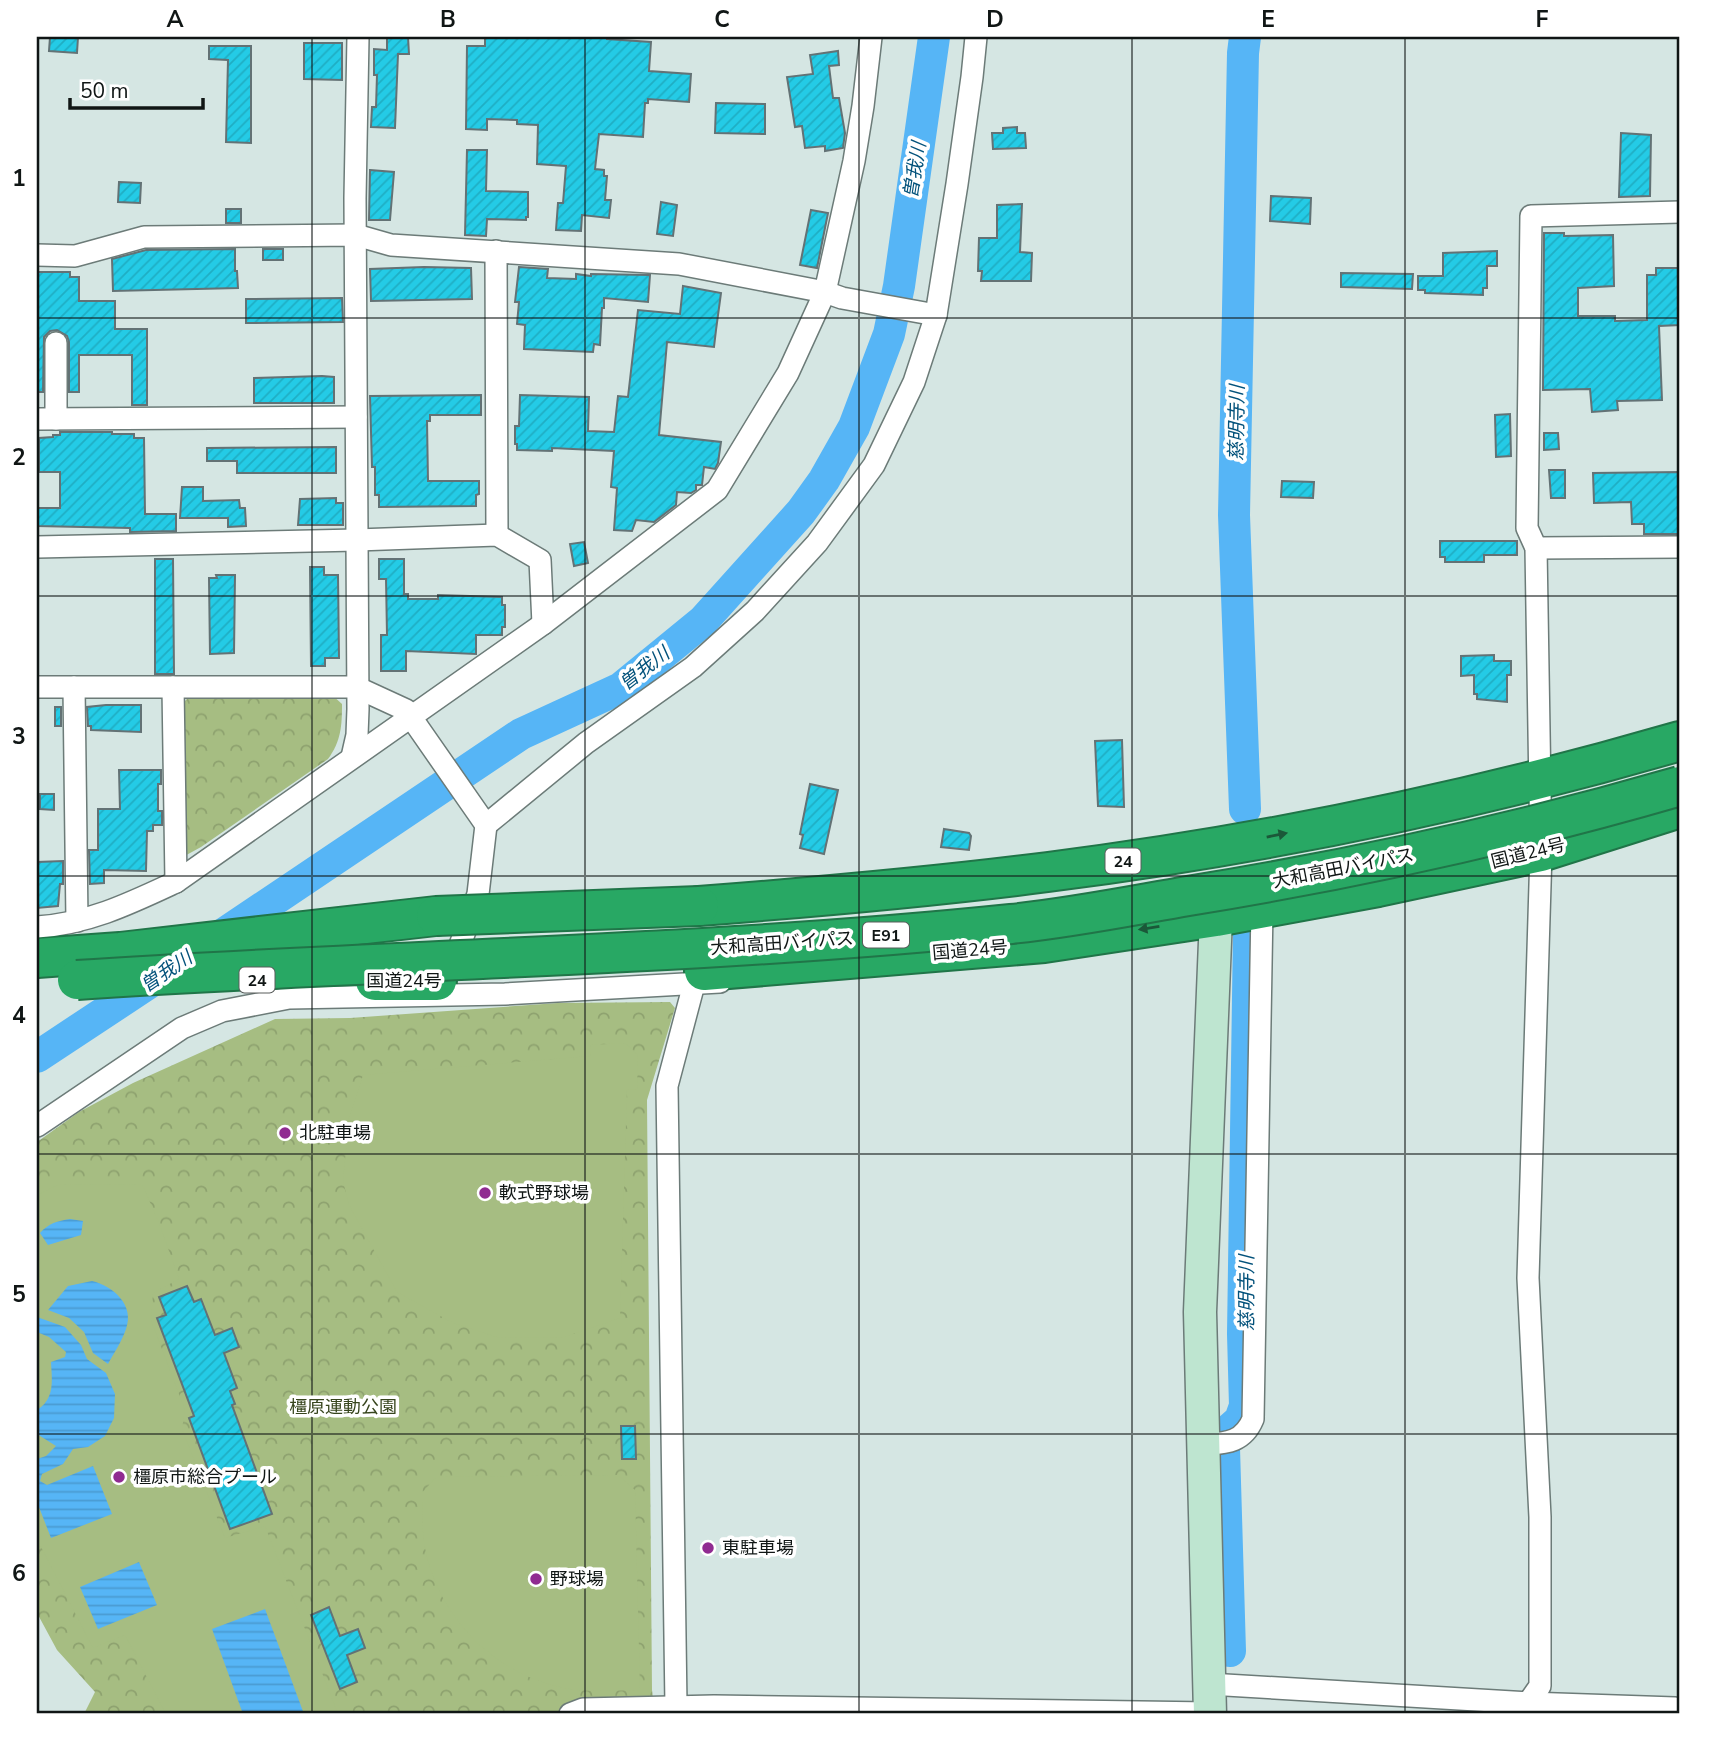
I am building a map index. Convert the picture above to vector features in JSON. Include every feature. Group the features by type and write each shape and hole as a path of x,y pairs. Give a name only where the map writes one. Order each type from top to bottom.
{"highway":[{"name":"24","path":"120,952 436,916 699,906 895,890 1049,872 1228,844 1368,817 1541,779 1680,741"},
{"name":"大和高田バイパス","path":"37,958 720,924 1016,899 1302,856 1571,794 1680,763"},
{"name":"大和高田バイパス","path":"37,983 263,967 724,947 1016,924 1309,876 1446,848 1680,786"},
{"name":"国道24号","path":"77,980 699,978 1044,943 1216,917 1378,887 1541,852 1680,808"}],"street":[{"path":"352,757 357,735 358,37"},
{"path":"37,927 77,921 119,909 176,881 352,757 415,722 717,490 833,295 871,37"},
{"path":"484,821 586,743 693,667 755,611 817,543 874,465 914,382 936,315 959,171 976,37"},
{"path":"1528,1703 1540,1686 1540,1517 1528,1278 1541,852 1536,548 1527,528 1531,216 1680,212"},
{"path":"37,256 75,256 144,237 356,235 391,245 679,264 936,315"},
{"path":"495,251 498,535"},
{"path":"56,343 47,419 356,417"},
{"path":"37,547 498,535 540,561 543,624"},
{"path":"1536,548 1680,547"},
{"path":"37,687 356,687 406,710 484,821 478,894 442,995"},
{"path":"74,687 77,921"},
{"path":"173,687 176,881"},
{"path":"478,894 530,897 893,875 1049,872"},
{"path":"1218,1443 1241,1437 1249,1427 1254,1410 1262,908"},
{"path":"1209,1704 1218,1443 1201,1267 1216,917"},
{"path":"37,1126 182,1028 222,1011 289,998 442,995 699,978 667,1086 676,1706"},
{"path":"570,1714 583,1709 676,1706 1528,1703 1675,1708 1675,1714"}],"green space":[{"path":"331,694 342,704 342,719 338,739 328,759 181,858 180,706 190,696"},
{"name":"橿原運動公園","path":"670,1002 675,1008 647,1100 652,1690 655,1714 84,1714 95,1692 57,1650 37,1613 37,1142 79,1112 133,1083 275,1019 350,1018 558,1003"},
{"name":"軟式野球場","path":"625,1043 638,1055 637,1089 627,1090 620,1318 564,1337 500,1338 453,1323 397,1292 349,1205 343,1181 349,1117 363,1075 590,1056 591,1045"},
{"name":"橿原市総合プール","path":"142,1184 179,1279 153,1293 151,1320 185,1410 182,1429 225,1538 265,1526 338,1714 166,1714 125,1635 93,1648 37,1539 37,1195 58,1185"},
{"name":"野球場","path":"618,1475 635,1490 640,1690 583,1690 538,1681 491,1655 454,1616 430,1568 422,1524 422,1493 436,1477"}],"water":[{"path":"70,1219 83,1221 81,1235 48,1245 40,1233 54,1223"},
{"path":"92,1281 114,1292 125,1305 127,1312 128,1320 124,1333 108,1364 93,1353 84,1332 69,1318 48,1310 68,1286"},
{"path":"37,1317 65,1327 81,1345 87,1359 106,1373 115,1394 114,1418 105,1436 88,1447 73,1449 63,1464 42,1474 40,1481 47,1485 93,1466 112,1514 51,1538 37,1502 37,1459 46,1456 56,1446 37,1434 37,1410 50,1395 51,1362 65,1357 66,1352 49,1337 37,1332"},
{"path":"139,1562 157,1605 98,1629 80,1587"},
{"path":"265,1609 304,1714 243,1714 212,1629"}],"building":[{"path":"50,37 78,37 77,53 49,51"},
{"path":"387,37 408,37 409,54 398,54 395,128 371,127 372,107 376,107 377,75 374,75 374,49 387,50"},
{"path":"485,37 607,37 651,42 649,71 691,74 689,102 648,99 648,103 645,103 643,137 599,134 595,169 604,170 604,176 607,176 605,200 611,200 609,218 582,215 581,231 556,230 558,203 563,203 566,166 537,164 538,125 517,124 517,120 487,119 487,130 466,129 467,46 485,46"},
{"path":"304,43 342,43 342,80 304,79"},
{"path":"209,46 251,46 251,143 226,142 228,60 209,59"},
{"path":"838,51 839,65 829,66 833,98 839,98 845,133 843,148 825,151 825,146 805,148 802,126 795,127 787,77 813,74 810,55"},
{"path":"716,103 765,104 765,134 715,133"},
{"path":"1017,127 1017,133 1025,133 1026,148 993,149 992,133 1003,133 1003,128"},
{"path":"1621,133 1651,135 1650,196 1619,197"},
{"path":"467,150 487,150 486,191 528,192 526,220 487,219 486,236 465,235"},
{"path":"370,170 394,172 390,220 369,220"},
{"path":"119,182 141,183 140,203 118,202"},
{"path":"1271,196 1311,198 1310,224 1270,221"},
{"path":"661,202 677,205 673,236 657,234"},
{"path":"1022,204 1020,252 1032,253 1031,281 981,281 982,271 978,271 979,238 997,238 997,205"},
{"path":"226,209 241,209 241,223 226,223"},
{"path":"811,210 828,213 817,268 800,265"},
{"path":"1544,233 1564,233 1564,236 1613,235 1614,286 1578,288 1578,316 1615,316 1615,321 1647,320 1647,275 1656,275 1656,268 1680,268 1680,325 1659,326 1662,400 1617,401 1618,410 1592,412 1590,389 1543,390"},
{"path":"235,249 238,288 113,291 112,259 146,250"},
{"path":"263,249 283,249 283,260 263,260"},
{"path":"1497,251 1497,266 1487,266 1487,288 1483,288 1483,295 1425,293 1425,290 1418,290 1418,276 1443,276 1443,253"},
{"path":"519,267 548,269 547,278 576,279 576,274 650,275 648,302 604,298 600,345 594,344 593,352 524,349 525,325 517,324 519,302 515,302"},
{"path":"471,268 472,299 371,301 370,269"},
{"path":"37,272 70,272 70,277 79,277 79,301 115,301 115,329 147,329 147,405 132,405 132,355 79,355 79,392 69,392 69,342 67,336 57,330 50,331 44,337 43,392 37,392"},
{"path":"1341,273 1413,274 1412,289 1341,287"},
{"path":"683,286 721,293 714,347 667,342 659,435 721,442 718,463 715,469 704,467 702,485 696,485 696,490 691,493 677,492 676,505 654,522 636,520 632,531 614,530 617,488 611,487 614,451 552,448 552,451 517,450 515,426 519,426 520,395 589,397 588,431 614,432 618,396 628,397 638,310 680,314"},
{"path":"342,298 343,322 246,323 246,299"},
{"path":"334,377 334,403 254,403 254,378"},
{"path":"481,395 481,415 430,415 430,421 427,421 428,481 479,481 476,506 379,507 379,495 375,495 375,467 372,467 370,396"},
{"path":"1510,414 1511,456 1496,457 1495,415"},
{"path":"60,432 112,432 144,438 145,514 176,514 176,531 130,532 130,528 37,526 37,508 60,508 60,472 39,472 39,438 60,435"},
{"path":"1544,433 1558,433 1559,449 1544,450"},
{"path":"336,447 336,473 237,473 237,461 207,461 207,448"},
{"path":"1549,470 1565,470 1565,498 1551,498"},
{"path":"1680,472 1680,534 1644,534 1644,524 1632,524 1631,502 1594,503 1593,473"},
{"path":"1282,481 1314,482 1313,498 1281,497"},
{"path":"182,487 203,487 203,501 239,500 240,508 245,508 246,526 228,527 228,518 180,518"},
{"path":"336,498 336,503 343,503 343,525 298,525 300,499"},
{"path":"1440,541 1517,541 1517,555 1484,555 1484,562 1445,562 1445,557 1440,557"},
{"path":"584,542 588,563 574,566 570,544"},
{"path":"155,559 173,559 174,674 155,674"},
{"path":"379,559 404,559 404,594 408,594 408,599 438,599 438,595 502,597 502,605 505,605 505,627 502,627 502,635 476,635 476,654 406,651 406,671 381,671 381,635 387,635 386,579 379,579"},
{"path":"310,567 324,567 324,575 338,575 339,658 325,658 325,666 311,666"},
{"path":"216,575 235,575 234,653 210,654 209,578 217,578"},
{"path":"1494,655 1494,661 1511,661 1511,675 1507,675 1507,702 1477,699 1477,694 1474,694 1474,675 1461,676 1461,656"},
{"path":"141,705 141,732 91,730 91,726 88,726 87,707"},
{"path":"55,707 61,707 61,726 55,726"},
{"path":"1122,740 1124,807 1098,806 1095,741"},
{"path":"119,770 161,770 158,811 162,811 162,825 153,825 153,831 147,831 146,871 104,870 104,883 90,884 89,850 98,850 98,809 120,809"},
{"path":"810,784 838,790 824,854 800,848 803,835 800,834"},
{"path":"40,794 54,794 54,810 40,809"},
{"path":"944,829 969,833 969,850 941,847"},
{"path":"63,861 63,884 60,884 58,906 37,908 37,862"},
{"path":"187,1286 194,1302 201,1299 215,1335 232,1328 239,1347 224,1353 237,1388 230,1391 235,1404 232,1405 272,1514 230,1529 189,1418 194,1416 157,1318 166,1315 159,1297"},
{"path":"621,1426 635,1426 636,1459 622,1459"},
{"path":"329,1607 340,1636 358,1629 365,1648 347,1655 357,1682 340,1689 311,1615"}],"waterway":[{"name":"曽我川","path":"213,941 521,734 621,688 703,621 801,512 824,480 854,427 889,334 899,286 934,37"},
{"name":"慈明寺川","path":"1245,37 1234,515 1245,809"},
{"name":"慈明寺川","path":"1230,1651 1224,1448 1231,1428 1240,1420 1245,1406 1243,1334 1249,930"},
{"name":"曽我川","path":"37,1057 164,973"}],"place":[{"name":"北駐車場","path":"285,1133"},
{"name":"軟式野球場","path":"485,1193"},
{"name":"橿原市総合プール","path":"119,1477"},
{"name":"東駐車場","path":"708,1548"},
{"name":"野球場","path":"536,1579"}]}
